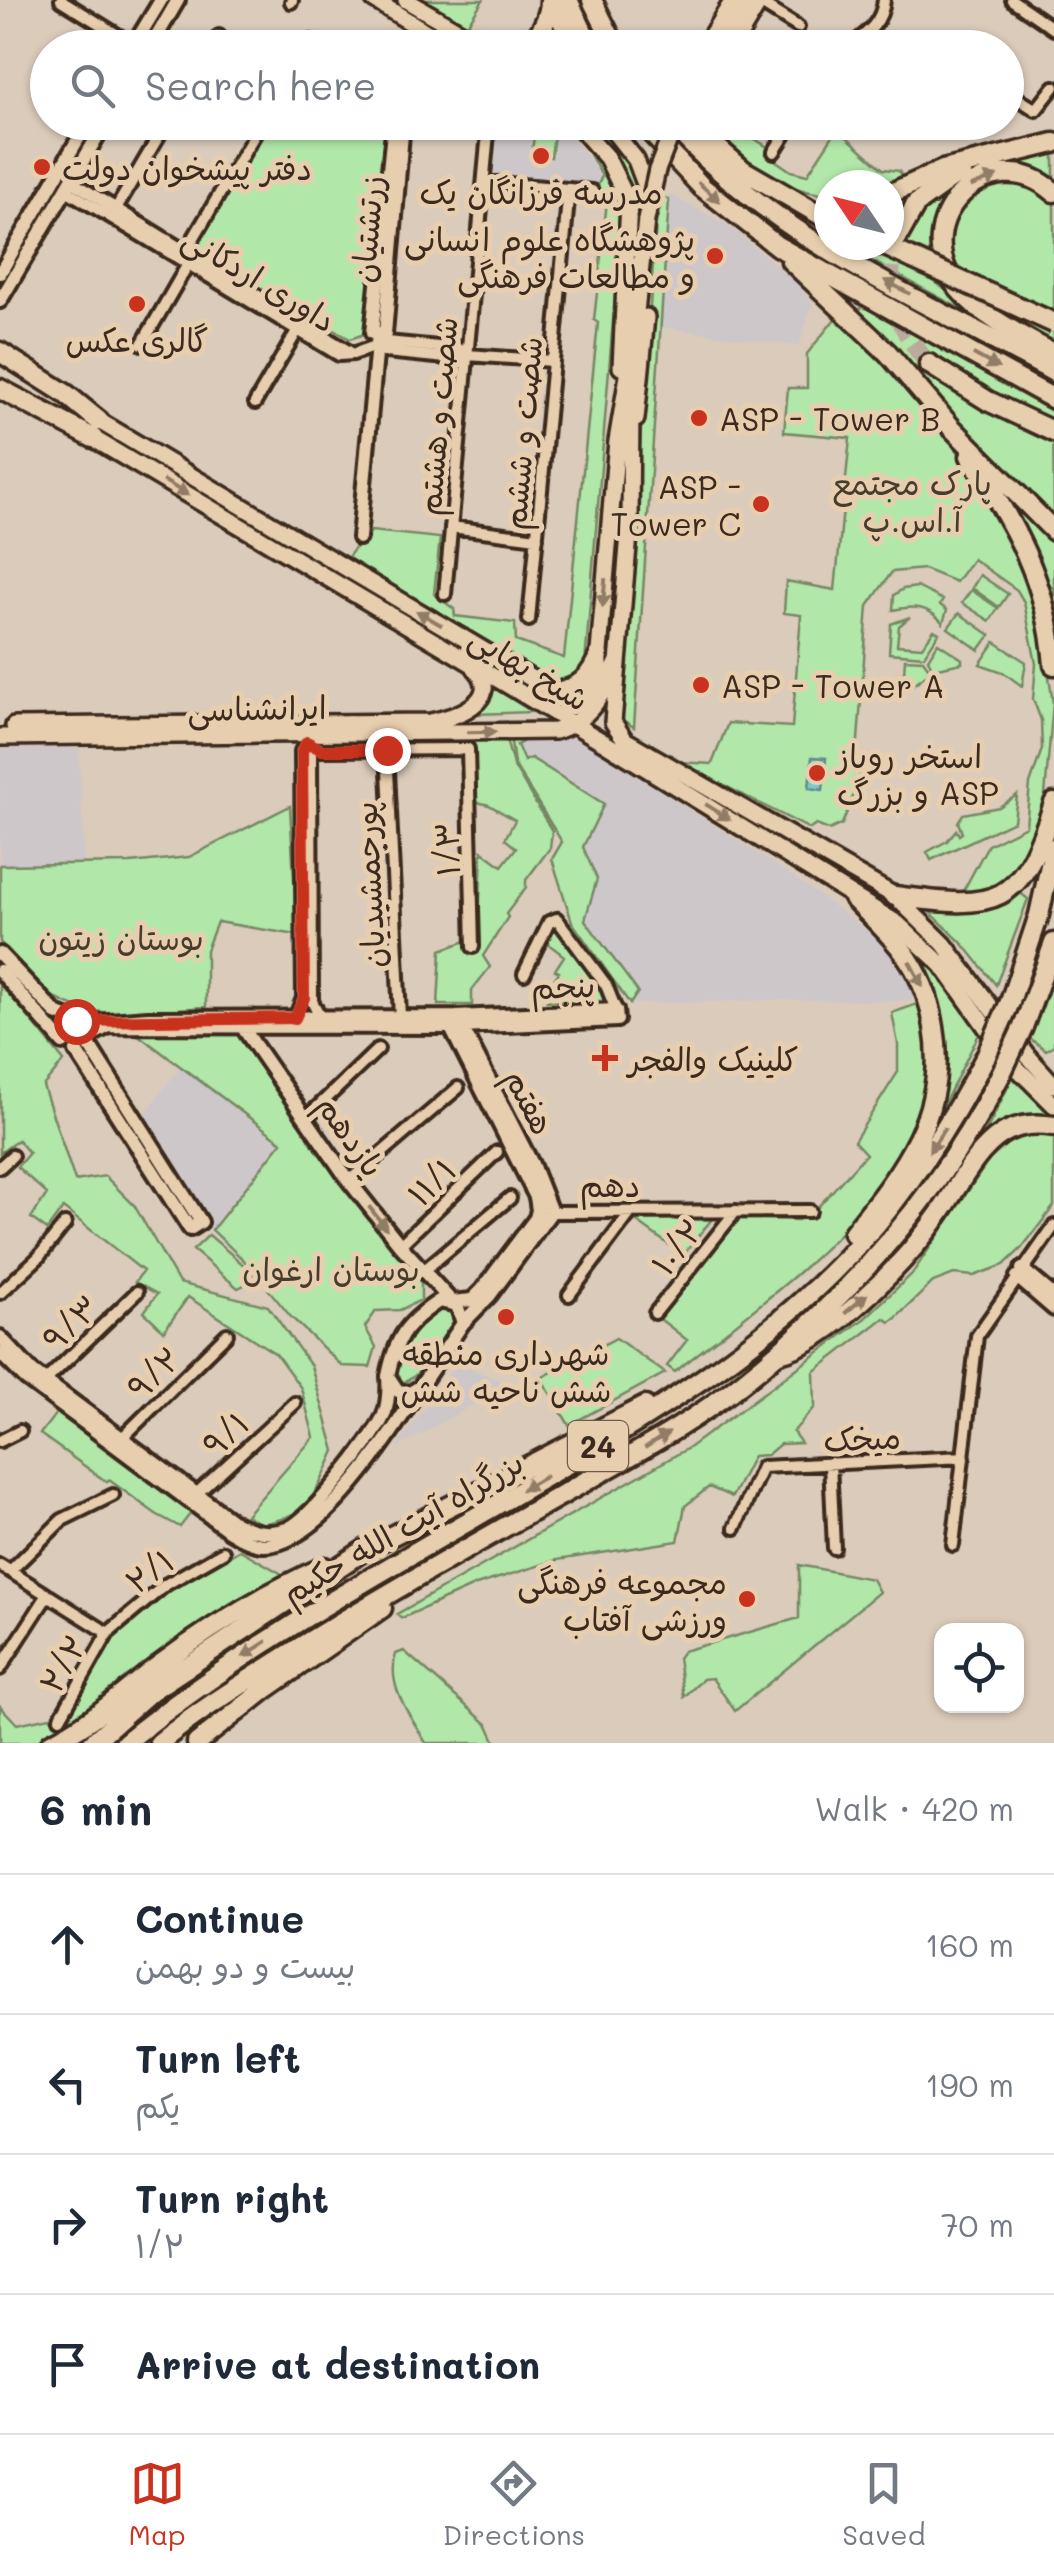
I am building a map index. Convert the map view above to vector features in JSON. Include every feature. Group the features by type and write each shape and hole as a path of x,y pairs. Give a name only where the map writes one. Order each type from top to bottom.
{"highway":[{"path":"542,30 551,0"},
{"path":"551,0 565,30"},
{"path":"568,0 582,30"},
{"path":"592,0 607,30"},
{"path":"716,30 735,0"},
{"path":"740,30 755,1"},
{"path":"643,140 670,155"},
{"path":"657,140 712,195 777,246 888,353 951,426 1047,524"},
{"path":"690,140 718,172 810,239 1049,360"},
{"path":"708,140 772,189 814,212"},
{"path":"715,140 722,153"},
{"path":"904,187 943,170 1054,142"},
{"path":"904,221 924,197 955,174 1000,154"},
{"path":"1049,360 959,288 944,260 941,230 955,199 983,179 1017,174 1041,181 1054,192"},
{"path":"772,189 814,200"},
{"path":"777,246 1047,396"},
{"path":"904,253 1054,323"},
{"path":"0,352 66,394 96,429"},
{"path":"930,364 988,401 1054,432"},
{"path":"0,389 96,429"},
{"path":"951,426 1009,515 1038,577 1052,630 1054,664"},
{"path":"894,896 974,903 1006,892 1026,871 1054,802"},
{"name":"24","path":"991,1049 1039,915 1054,848"},
{"path":"769,1326 852,1234 896,1175 926,1122 937,1085 937,1043 922,985 902,950 854,899"},
{"name":"24","path":"1015,1027 1054,943"},
{"name":"بزرگراه آیت الله حکیم","path":"159,1743 244,1682 420,1575 636,1453 733,1389 852,1284 929,1193 1000,1076 1015,1027"},
{"name":"بزرگراه آیت الله حکیم","path":"125,1743 175,1703 308,1615 626,1430 696,1385 835,1269 887,1210 949,1123 991,1049"},
{"path":"774,1354 799,1348 883,1280 935,1220 998,1136 1028,1125 1054,1126"},
{"path":"51,1743 211,1628 292,1580 366,1549 642,1407 696,1385"},
{"path":"92,1743 182,1669 366,1549"},
{"path":"197,1743 267,1688 369,1618 420,1575"}],"main road":[{"path":"374,0 422,30"},
{"path":"406,0 457,30"},
{"path":"732,30 755,1"},
{"path":"590,140 616,172 629,203 624,444 630,523 613,722 595,721 605,743"},
{"path":"621,140 642,171 650,220 638,408 624,444"},
{"path":"630,523 611,521 624,444 631,358 656,170 667,140"},
{"name":"شیخ بهایی","path":"0,362 308,568 605,743 898,924 929,951 991,1049 1054,1105"},
{"name":"شیخ بهایی","path":"0,381 96,429 317,552 547,688 572,688 584,680 599,652 611,521"},
{"path":"308,568 317,552"},
{"path":"518,670 568,709 574,726 595,705 618,661"},
{"name":"ایرانشناسی","path":"306,733 430,722 470,710 482,696 481,674 468,662"},
{"name":"شیخ بهایی","path":"613,722 625,740 894,896 944,944 1015,1027 1026,1054 1054,1085"},
{"name":"ایرانشناسی","path":"0,726 306,733 555,732 574,726"},
{"name":"ایرانشناسی","path":"0,737 85,730"}],"street":[{"path":"61,0 108,30"},
{"path":"144,30 161,0"},
{"path":"160,30 178,0"},
{"path":"872,30 880,19 884,0"},
{"path":"1012,0 1054,29"},
{"path":"755,1 798,27"},
{"path":"403,30 404,19"},
{"path":"1024,102 1036,110 1054,87"},
{"path":"62,182 80,140"},
{"path":"0,302 4,275 93,140"},
{"path":"114,213 157,140"},
{"path":"142,344 252,140"},
{"name":"زرتشتیان","path":"359,538 377,340 372,333 392,140"},
{"name":"زرتشتیان","path":"377,340 385,334 401,140"},
{"name":"شصت و هشتم","path":"445,594 488,140"},
{"path":"774,152 781,140"},
{"name":"داوری اردکانی","path":"62,182 300,326 339,355 352,354 377,340"},
{"path":"484,182 592,191"},
{"name":"شصت و ششم","path":"529,620 569,190"},
{"path":"255,404 300,326"},
{"path":"377,340 386,352 553,362"},
{"path":"451,527 537,538"},
{"path":"306,733 322,750 387,750"},
{"path":"306,733 311,749 312,1001 321,1018"},
{"path":"295,1018 304,998 302,751 306,733"},
{"name":"۱/۳","path":"387,750 468,749 474,947"},
{"name":"پورجمشیدیان","path":"387,750 400,1017"},
{"path":"524,974 549,922 557,919 606,985 616,1010"},
{"path":"0,954 79,1036 200,1222 190,1229 79,1036 0,971"},
{"name":"پنجم","path":"454,1022 616,1010"},
{"path":"240,1021 400,1017 454,1022"},
{"path":"79,1036 99,1019 454,1022"},
{"name":"یازدهم","path":"240,1021 350,1181 400,1245 461,1310 463,1323"},
{"name":"هفتم","path":"454,1022 544,1211"},
{"path":"306,1118 378,1049"},
{"path":"350,1181 458,1088"},
{"name":"۱۱/۱","path":"400,1245 497,1152"},
{"path":"0,1168 12,1156"},
{"path":"0,1353 12,1367 192,1497 248,1530 271,1533 297,1524 312,1510 383,1417 389,1398 388,1376 401,1334 429,1302 426,1275 510,1198"},
{"name":"دهم","path":"192,1497 247,1541 262,1545 292,1539 312,1526 382,1444 463,1323 490,1295 544,1211"},
{"name":"دهم","path":"423,1312 439,1301 472,1300 544,1211 810,1211"},
{"name":"۱۰/۲","path":"656,1313 736,1211"},
{"path":"569,1296 632,1212"},
{"path":"0,1293 38,1258 66,1224"},
{"path":"953,1545 978,1336 1054,1226"},
{"path":"1020,1273 1054,1296"},
{"path":"1020,1273 1054,1309"},
{"name":"۹/۳","path":"42,1385 137,1292"},
{"name":"۹/۲","path":"118,1442 227,1334"},
{"path":"0,1336 42,1385"},
{"path":"388,1376 398,1391 410,1393 420,1387"},
{"name":"۹/۱","path":"192,1497 295,1403"},
{"path":"0,1441 20,1430"},
{"name":"میخک","path":"734,1528 762,1466 964,1457"},
{"path":"830,1464 834,1548"},
{"path":"108,1634 5,1568 62,1520 113,1494"},
{"name":"۲/۱","path":"108,1634 165,1585 223,1552"},
{"path":"0,1668 46,1596"},
{"name":"۲/۲","path":"60,1718 108,1634"}],"shaded area":[{"name":"مدرسه فرزانگان یک","path":"494,140 573,140 603,176 595,187 491,177"},
{"name":"پژوهشگاه علوم انسانی و مطالعات فرهنگی","path":"669,194 729,226 801,286 812,304 799,346 660,327"},
{"path":"510,735 575,737 647,782 788,873 872,934 894,953 918,996 909,1001 630,1004 570,917 552,859 562,842 514,764"},
{"path":"0,748 79,748 84,863 0,864"},
{"path":"180,1067 280,1143 210,1229 144,1115"},
{"path":"460,1358 477,1371 506,1383 508,1391 489,1396 396,1448"}],"green space":[{"path":"423,0 483,0 467,25"},
{"path":"259,140 387,140 370,332 350,339 196,252 195,246"},
{"path":"533,140 553,140 551,157 532,154"},
{"path":"599,140 615,140 645,185 636,232 631,198"},
{"path":"727,140 757,140 769,148 766,154 791,171 807,175 830,140 850,140 883,169 891,170 814,170 814,192 779,181 749,162"},
{"path":"592,147 622,210 585,664 567,679 549,681 346,560 357,545 364,545 371,531 440,538 434,594 454,609 455,616 515,623 516,641 564,658 607,201 592,198 602,176 587,149"},
{"path":"1054,148 1054,184 1031,172 956,192 941,265 904,248 904,231 912,216 969,171"},
{"path":"1014,179 1054,198 1054,316 953,269 950,229 960,199 977,188"},
{"path":"663,197 669,200 634,727 621,719 622,693 656,223"},
{"path":"871,260 906,262 960,303 959,308"},
{"path":"972,293 1054,332 1054,348 1047,344"},
{"path":"863,306 1053,412 1054,522 856,314"},
{"name":"پارک مجتمع آ.اس.پ","path":"838,315 886,361 968,464 1008,527 1038,604 1053,703 1043,818 1014,878 981,896 960,897 988,845 1026,826 1030,784 1042,749 1041,720 1033,699 1036,664 1024,602 1017,590 973,559 956,582 924,569 892,572 868,606 854,794 842,824 829,830 816,825 810,829 678,762 712,764 728,723 792,727 801,615 784,613 786,581 835,590 850,438 784,432 788,388 807,388 807,354"},
{"path":"87,420 305,548 304,552 300,554 84,424"},
{"path":"994,483 1054,543 1054,619"},
{"path":"328,564 525,682 523,686 324,568"},
{"path":"980,575 1008,594 999,607 972,588"},
{"path":"917,587 943,600 940,605 947,610 943,623 920,608 893,610 894,595"},
{"path":"971,590 998,608 990,621 962,603"},
{"path":"959,613 990,635 979,650 948,628"},
{"path":"910,617 899,626 897,645 922,647 934,630 939,633 924,656 889,653 891,624"},
{"path":"995,642 1026,662 1022,686 1003,672 980,664"},
{"path":"938,643 962,659 962,663 933,669 928,659"},
{"path":"905,659 923,660 931,671 906,690 903,688"},
{"path":"487,683 532,712 474,714"},
{"path":"519,734 522,742 517,745 524,761 531,758 604,804 583,847 597,879 585,920 638,992 630,1004 572,922 552,859 562,842 514,764 510,735"},
{"path":"473,736 505,736 513,765 552,831 550,848 526,880 526,887 483,956 490,967 472,990 472,1005 438,1005 441,950 466,941 469,925 479,922 482,851 502,866 516,848 505,839 515,820 473,801"},
{"path":"646,761 672,773 904,916 933,941 1054,1092 1054,1097 931,949 884,905"},
{"path":"1017,795 1014,821 931,860 927,852 947,841 956,830 959,835 962,833 958,822 963,814 999,807"},
{"name":"بوستان زیتون","path":"290,806 297,935 217,922 206,950 206,1007 108,1013 71,1005 40,986 0,942 0,865 130,863 189,857"},
{"path":"1019,892 1028,899 996,985 964,945 930,912 976,910"},
{"path":"551,929 558,929 601,983 606,1001 547,1001 554,990 549,987 559,972 555,970 564,956 546,942"},
{"path":"906,947 938,973 981,1030 933,1126 945,1057 944,1032 934,1001"},
{"path":"1054,974 1054,1045 1046,1050 1029,1038"},
{"path":"0,982 64,1061 43,1086 75,1181 105,1176 134,1205 179,1283 268,1306 311,1366 335,1451 316,1491 301,1509 260,1524 246,1515 314,1437 301,1388 276,1354 188,1297 164,1331 144,1312 157,1294 135,1282 143,1271 63,1208 47,1230 31,1218 47,1194 17,1167 29,1153 18,1140 0,1153"},
{"path":"923,1002 930,1061 919,1117 893,1168 857,1216 813,1260 675,1372 667,1366 687,1340 656,1316 734,1218 798,1220 815,1210 866,1154 854,1141 898,1072 892,1013"},
{"name":"بوستان ارغوان","path":"237,1029 313,1145 421,1283 421,1300 400,1310 376,1311 365,1327 376,1347 370,1367 342,1366 291,1317 268,1289 269,1284 212,1230 282,1142 137,1034"},
{"path":"1016,1071 1054,1109 1054,1117 1023,1119 900,1250 987,1129"},
{"path":"1036,1130 1054,1130 1054,1206 1021,1249 1004,1265 974,1276 954,1274 933,1282 896,1318 890,1322 884,1318 814,1372 815,1407 793,1432 801,1443 780,1444 767,1455 753,1456 732,1497 709,1487 685,1506 678,1541 557,1560 476,1585 402,1618 397,1614 690,1447 864,1319 912,1274 989,1160 1008,1143"},
{"path":"633,1219 712,1219 683,1255"},
{"path":"209,1235 253,1273 248,1283 238,1288 193,1250"},
{"path":"450,1308 455,1319 439,1346 418,1373 402,1383 397,1379 397,1368 411,1333 428,1316"},
{"path":"616,1338 665,1373 569,1425 541,1378"},
{"path":"57,1412 64,1413 194,1509 180,1527 40,1434"},
{"path":"240,1550 282,1574 193,1631 56,1736 27,1743 0,1743 0,1706 17,1724 50,1717 62,1725 112,1639 170,1591"},
{"path":"799,1565 872,1579 879,1592 735,1711 712,1678 703,1679 684,1697 678,1658 683,1651 799,1618"},
{"path":"404,1651 488,1725 496,1743 426,1743 394,1678 396,1654"}],"water":[{"name":"استخر روباز و بزرگ ASP","path":"812,757 826,758 823,790 809,788"}],"tunnel":[{"path":"893,260 892,291 900,321 929,364"}],"place":[{"name":"مدرسه فرزانگان یک","path":"541,156"},
{"name":"دفتر پیشخوان دولت","path":"42,167"},
{"name":"پژوهشگاه علوم انسانی و مطالعات فرهنگی","path":"715,256"},
{"name":"گالری عکس","path":"137,304"},
{"name":"ASP - Tower B","path":"699,418"},
{"name":"ASP - Tower C","path":"761,504"},
{"name":"ASP - Tower A","path":"701,685"},
{"name":"استخر روباز و بزرگ ASP","path":"817,773"},
{"name":"کلینیک والفجر","path":"605,1058"},
{"name":"شهرداری منطقه شش ناحیه شش","path":"506,1317"},
{"name":"مجموعه فرهنگی ورزشی آفتاب","path":"747,1599"}],"route":[{"path":"76,1021 295,1018 304,998 302,751 307,742 322,750 387,750"}]}
